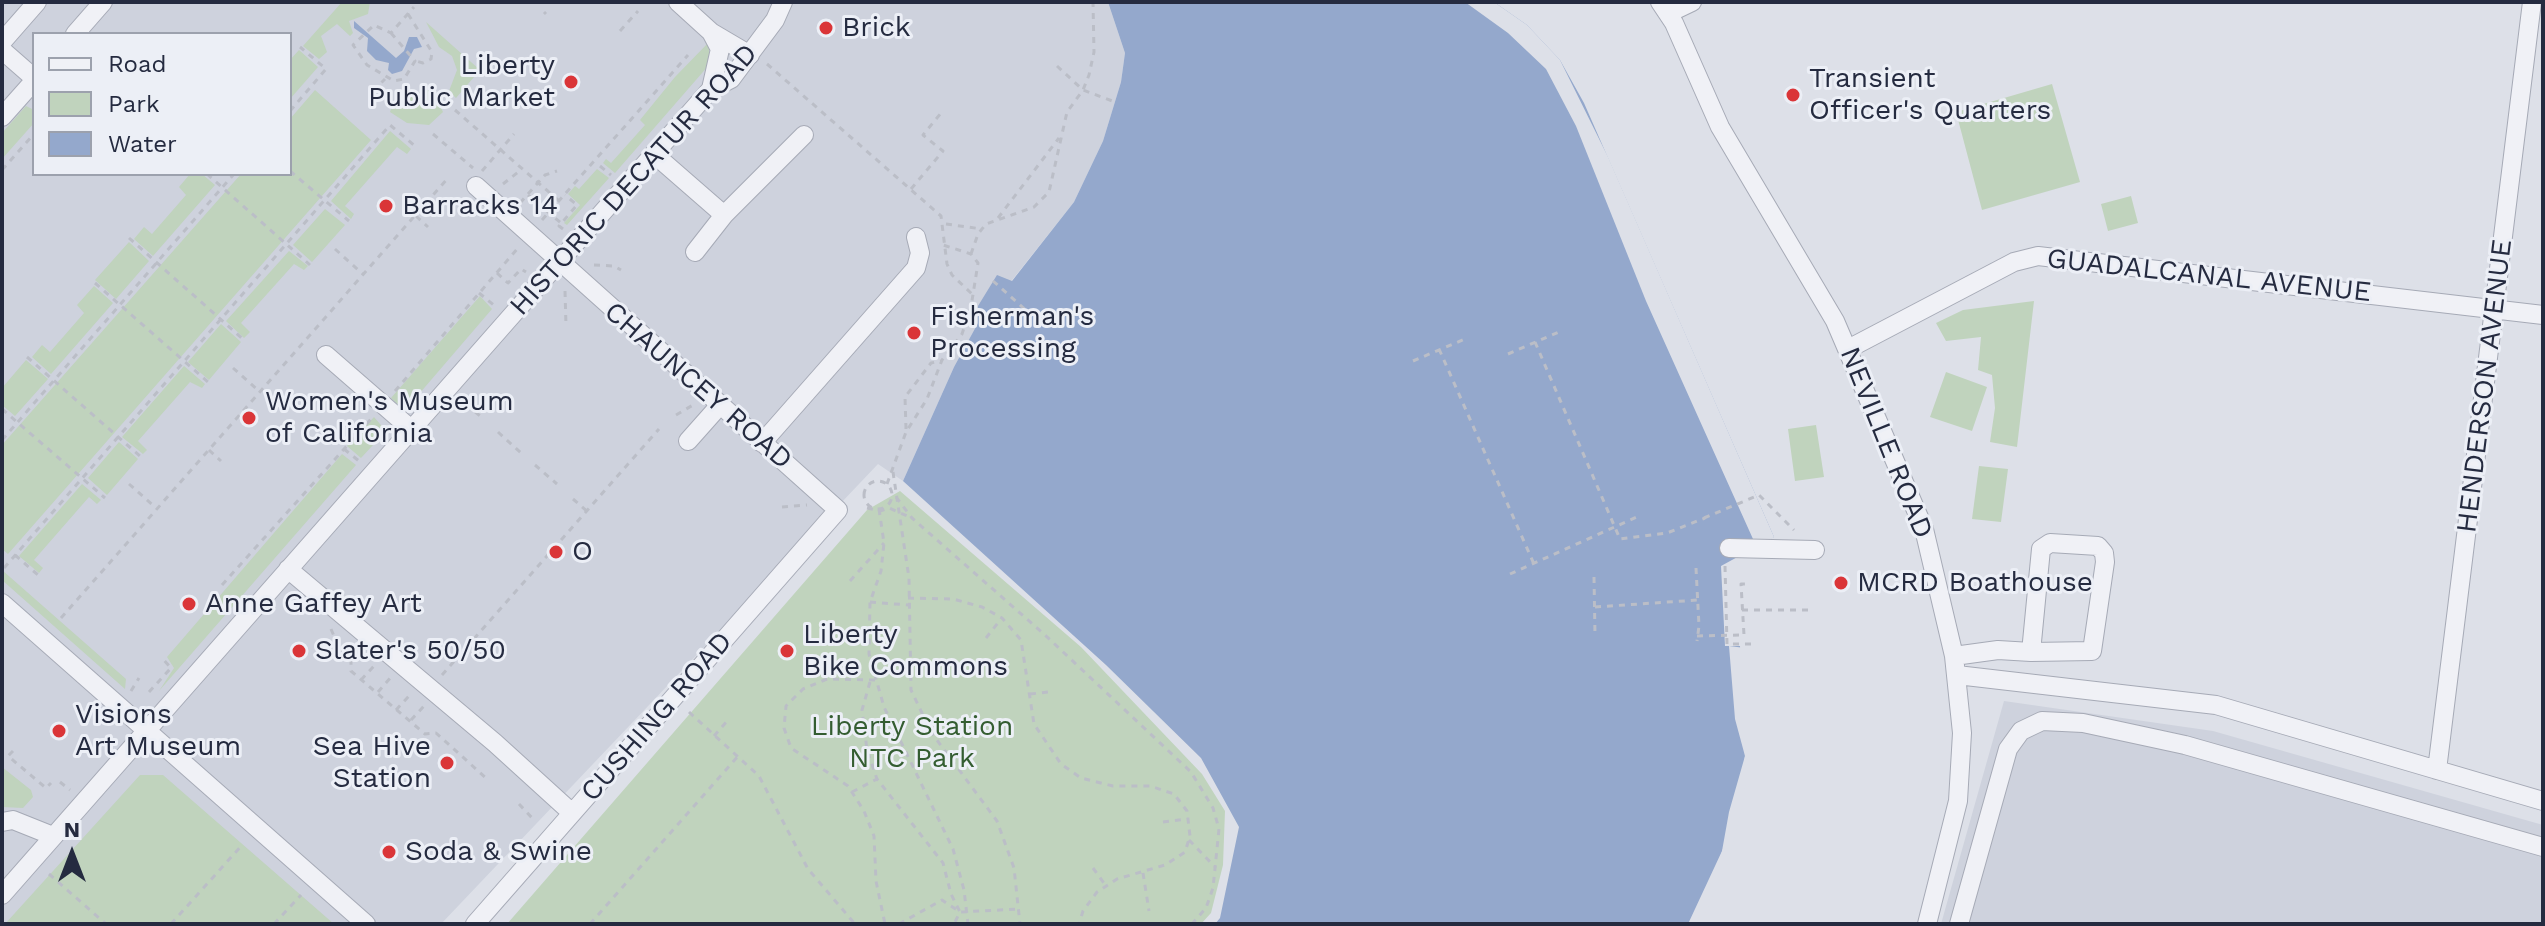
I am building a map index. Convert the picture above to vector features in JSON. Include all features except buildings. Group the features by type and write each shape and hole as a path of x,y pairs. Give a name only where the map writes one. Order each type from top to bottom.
{"street":[{"path":"2,42 37,2"},
{"path":"77,32 103,2"},
{"path":"678,2 711,32 757,58"},
{"name":"HISTORIC DECATUR ROAD","path":"2,895 711,89 731,79 757,58 783,2"},
{"path":"1665,8 1692,2"},
{"name":"HENDERSON AVENUE","path":"2437,770 2532,2"},
{"name":"NEVILLE ROAD","path":"1665,8 1720,127 1807,269 1848,349 1924,529 1954,656 1962,733 1958,801 1927,924"},
{"path":"711,32 720,49 711,89"},
{"path":"2,50 32,86 2,117"},
{"path":"695,252 724,215 804,135"},
{"path":"654,154 724,215"},
{"name":"CHAUNCEY ROAD","path":"481,180 558,262 838,510"},
{"path":"762,443 916,268 920,253 916,237"},
{"name":"GUADALCANAL AVENUE","path":"1848,349 2014,262 2038,256 2543,315"},
{"path":"326,355 411,429"},
{"path":"688,441 720,405"},
{"name":"CUSHING ROAD","path":"475,924 838,510"},
{"path":"1954,656 1998,650 2031,652 2092,651 2105,562 2104,553 2098,546 2050,543 2041,549 2031,652"},
{"path":"1730,555 1815,550"},
{"path":"288,569 495,743 572,813"},
{"path":"2,603 366,924"},
{"path":"1957,675 2216,705 2543,801"},
{"path":"1959,924 2008,749 2021,731 2042,721 2083,723 2185,745 2543,847"},
{"path":"2,822 13,820 53,836"}],"path":[{"path":"971,254 982,229 998,218 1034,207 1049,192 1058,164 1067,112 1083,90 1094,52 1093,2"},
{"path":"391,33 414,7"},
{"path":"620,31 638,11"},
{"path":"408,14 432,52 431,59 423,63 415,61"},
{"path":"374,25 391,33 411,52 415,61 404,79 385,79 355,52 353,45 374,25"},
{"path":"292,109 326,69 300,47"},
{"path":"536,227 592,159 688,55"},
{"path":"757,58 935,210 944,224 943,245 952,275 972,294"},
{"path":"1057,66 1083,90 1115,102"},
{"path":"373,91 385,79"},
{"path":"642,98 647,102"},
{"path":"455,110 559,201"},
{"path":"911,189 943,151 923,135 941,113"},
{"path":"4,568 390,125 415,146"},
{"path":"433,134 481,180 514,134"},
{"path":"2,170 32,136"},
{"path":"998,218 1061,136"},
{"path":"600,166 611,175"},
{"path":"498,187 522,169"},
{"path":"512,210 545,175 557,171"},
{"path":"292,173 349,221"},
{"path":"209,176 310,265"},
{"path":"2,440 232,176"},
{"path":"61,618 448,178"},
{"path":"563,229 559,226 577,205 564,194"},
{"path":"528,195 561,223"},
{"path":"416,216 428,227"},
{"path":"944,224 982,229"},
{"path":"129,238 244,340"},
{"path":"880,510 892,499 887,484 906,432 927,399 942,360 962,334 979,271 971,254 943,245"},
{"path":"335,249 364,275"},
{"path":"586,267 614,266 621,270"},
{"path":"496,273 508,283 521,269 526,272"},
{"path":"993,281 1029,313"},
{"path":"95,283 208,382"},
{"path":"565,291 566,326"},
{"path":"479,293 495,306"},
{"path":"1508,354 1559,332"},
{"path":"1413,361 1465,339"},
{"path":"1535,342 1620,539 1667,533 1759,495"},
{"path":"1439,349 1534,564"},
{"path":"27,357 141,457"},
{"path":"906,432 905,397 923,371 942,360"},
{"path":"233,368 260,392"},
{"path":"466,404 480,416"},
{"path":"676,415 696,404"},
{"path":"2,409 105,498"},
{"path":"435,683 659,429"},
{"path":"498,432 521,453"},
{"path":"344,449 359,461"},
{"path":"209,450 221,461"},
{"path":"535,465 557,484"},
{"path":"893,472 909,578 911,690 931,732 997,821 1014,868 1020,924"},
{"path":"880,510 866,501 865,491 877,481 887,484"},
{"path":"129,484 157,509"},
{"path":"896,497 912,518 1045,635 1191,772 1213,808 1219,829 1216,868 1206,908 1192,924"},
{"path":"573,499 588,512"},
{"path":"782,507 807,505"},
{"path":"867,508 889,508 912,518"},
{"path":"880,510 884,543 881,571 870,602 867,632 873,680 953,849 968,924"},
{"path":"1510,574 1639,516"},
{"path":"1697,521 1705,518"},
{"path":"850,581 884,543"},
{"path":"15,555 38,575"},
{"path":"1730,555 1724,567 1727,644 1752,644"},
{"path":"1696,568 1697,638 1744,635 1741,584 1745,584"},
{"path":"1594,577 1595,635"},
{"path":"908,598 953,599 1002,618 1021,640 1034,724 1061,764 1081,778 1103,783 1150,786 1174,794 1187,811 1189,840 1185,852 1143,873 1117,879 1106,886 1083,911 1079,924"},
{"path":"1595,607 1698,600"},
{"path":"870,602 908,605"},
{"path":"1742,610 1811,610"},
{"path":"986,638 1002,618"},
{"path":"330,627 339,648 351,661 351,671 425,734 436,733 486,778"},
{"path":"149,692 171,668 163,659"},
{"path":"361,680 376,663"},
{"path":"377,693 391,677"},
{"path":"131,691 139,678"},
{"path":"873,680 827,679 803,689 786,706 784,728 791,748 852,792 864,811 874,836 876,881 885,924"},
{"path":"873,680 862,710 867,750 877,779 943,863 951,894 960,912"},
{"path":"1030,694 1049,692"},
{"path":"396,710 411,693"},
{"path":"410,722 425,705"},
{"path":"689,712 739,755 771,794 808,869 854,924"},
{"path":"714,736 728,720"},
{"path":"13,751 8,756 46,788 51,783"},
{"path":"590,924 739,755"},
{"path":"852,792 877,779"},
{"path":"60,782 70,790"},
{"path":"519,804 534,820"},
{"path":"1163,822 1188,819"},
{"path":"1189,840 1216,868"},
{"path":"171,924 243,844"},
{"path":"1093,868 1106,886"},
{"path":"1143,873 1149,911"},
{"path":"49,874 106,924"},
{"path":"274,924 301,895"},
{"path":"899,924 942,900 960,912 1020,909"},
{"path":"954,924 960,912"}],"shaded area":[{"path":"2,2 1108,2 1125,53 1121,82 1103,141 1074,202 978,323 954,367 903,481 878,464 441,924 2,924"},
{"path":"2004,701 2213,731 2543,825 2543,924 1941,924"}],"green space":[{"path":"342,2 370,2 368,14 349,21 353,33 350,36 337,24 321,36 327,52 319,59 303,46"},
{"path":"426,22 480,70 456,98 449,91 457,70 452,56 439,47"},
{"path":"709,42 709,65 615,173 603,163 606,159 611,163 645,125 640,120"},
{"path":"299,50 318,67 292,97 292,58"},
{"path":"2052,84 2080,182 1982,210 1956,112"},
{"path":"426,89 434,93 443,112 429,125 407,123 390,112 392,106"},
{"path":"315,90 371,140 8,554 2,549 2,445 239,176 292,176 292,117"},
{"path":"26,106 32,109 32,125 2,159 2,133"},
{"path":"390,131 411,149 407,154 397,147 345,206 354,214 351,219 331,201"},
{"path":"597,169 609,178 567,225 564,223 580,205 568,194 575,186 579,189"},
{"path":"188,176 204,176 215,185 153,256 134,239 144,227 152,234 186,195 179,187"},
{"path":"2131,196 2138,223 2108,231 2101,204"},
{"path":"325,209 345,225 312,262 293,245"},
{"path":"129,242 149,261 116,299 95,280"},
{"path":"289,251 308,266 304,270 294,264 241,323 250,332 244,338 226,321"},
{"path":"94,286 113,303 51,374 32,357 42,345 50,352 84,313 77,305"},
{"path":"480,296 492,309 407,408 397,404 391,398"},
{"path":"2034,301 2017,447 1990,442 1995,408 1992,375 1978,370 1981,337 1946,341 1936,323 1963,310"},
{"path":"221,324 241,342 209,380 188,362"},
{"path":"26,360 48,379 15,416 2,405 2,388"},
{"path":"184,366 205,384 202,388 190,382 138,441 147,450 143,454 122,437"},
{"path":"1946,372 1987,387 1972,431 1930,417"},
{"path":"374,417 386,431 361,458 347,446"},
{"path":"1816,425 1824,477 1795,481 1788,429"},
{"path":"119,442 138,459 107,495 88,478"},
{"path":"342,454 356,465 159,691 174,668 167,657"},
{"path":"1979,466 2008,469 2001,522 1972,519"},
{"path":"82,484 101,500 97,504 89,497 34,560 43,568 39,573 19,556"},
{"name":"Liberty Station NTC Park","path":"900,491 1081,647 1202,774 1225,811 1223,865 1211,913 1201,924 507,924 867,510"},
{"path":"2,570 126,679 125,689 2,580"},
{"path":"2,767 31,790 33,797 23,808 2,807"},
{"path":"140,775 163,775 334,924 5,924"}],"water":[{"path":"1108,2 1494,2 1527,25 1560,60 1584,103 1774,537 1721,566 1725,646 1740,646 1745,756 1738,807 1696,924 1215,924 1220,918 1239,827 1201,758 1106,665 903,481 954,367 978,323 978,306 997,275 1012,281 1074,202 1103,141 1121,82 1125,53"},
{"path":"354,21 396,58 404,51 409,37 417,37 422,47 414,49 402,71 392,74 388,70 389,63 376,60 367,51 368,38 354,28"}],"pier":[{"path":"1465,2 1494,2 1527,25 1560,60 1608,157 1774,537 1770,540 1753,539 1646,301 1576,126 1546,69 1508,33"},
{"path":"1729,646 1745,648 1749,671 1749,756 1742,808 1729,860 1701,924 1688,924 1722,851 1745,756 1735,719"}],"place":[{"name":"Brick","path":"826,28"},
{"name":"Liberty Public Market","path":"571,82"},
{"name":"Transient Officer's Quarters","path":"1793,95"},
{"name":"Barracks 14","path":"386,206"},
{"name":"Fisherman's Processing","path":"914,333"},
{"name":"Women's Museum of California","path":"249,418"},
{"name":"O","path":"556,552"},
{"name":"MCRD Boathouse","path":"1841,583"},
{"name":"Anne Gaffey Art","path":"189,604"},
{"name":"Slater's 50/50","path":"299,651"},
{"name":"Liberty Bike Commons","path":"787,651"},
{"name":"Visions Art Museum","path":"59,731"},
{"name":"Sea Hive Station","path":"447,763"},
{"name":"Soda & Swine","path":"389,852"}]}
